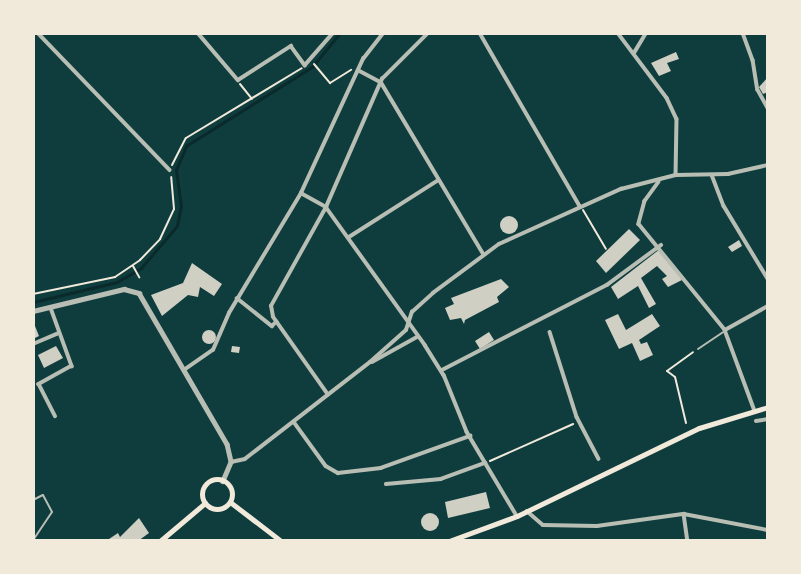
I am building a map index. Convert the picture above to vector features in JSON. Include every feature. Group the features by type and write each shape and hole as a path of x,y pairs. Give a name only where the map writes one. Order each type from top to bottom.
{"main road":[{"path":"449,541 517,516 692,431 768,407"},
{"path":"160,541 205,503 206,485 223,481 231,489 230,502"},
{"path":"205,503 218,509 230,502"},
{"path":"230,502 281,541"}],"street":[{"path":"38,33 170,170"},
{"path":"198,33 237,80 291,46 305,65 333,33"},
{"path":"184,370 210,355 237,298 301,193 358,70 383,33"},
{"path":"328,395 270,310 326,207 381,82 428,33"},
{"path":"480,33 580,206"},
{"path":"618,33 677,118 676,175"},
{"path":"634,53 646,33"},
{"path":"743,33 753,60 758,90 768,108"},
{"path":"358,70 381,82 437,181 483,253"},
{"path":"231,462 245,459 370,362 409,325 412,312 483,253 621,189 676,175 712,175 768,165"},
{"path":"712,175 724,206 768,279"},
{"path":"660,180 645,201 639,224 661,245 725,330 755,411"},
{"path":"349,237 437,181"},
{"path":"301,193 326,207 442,370 470,436 517,516"},
{"path":"442,370 607,285 661,245"},
{"path":"33,311 124,289 136,291 227,444 231,462 223,481"},
{"path":"237,298 272,326 276,322"},
{"path":"725,330 768,306"},
{"path":"51,308 57,334 72,367 39,384 55,416"},
{"path":"550,332 577,416 598,459"},
{"path":"33,344 57,334"},
{"path":"370,362 417,337"},
{"path":"756,421 768,419"},
{"path":"294,422 326,466 338,473 381,468 470,436"},
{"path":"386,484 441,480 486,463"},
{"path":"527,511 541,524 589,526 684,514 768,530"},
{"path":"684,514 688,541"}],"lane":[{"path":"698,349 725,330"},
{"path":"33,500 43,495 52,512 33,540"}],"path":[{"path":"312,63 330,83 349,70 358,70"},
{"path":"33,293 115,277 133,266 160,239 174,209 170,170 186,138 305,65"},
{"path":"237,80 252,99"},
{"path":"580,206 606,249"},
{"path":"133,266 139,277"},
{"path":"686,423 675,377 667,371 698,349"},
{"path":"486,463 573,424"}],"building":[{"path":"676,52 679,59 667,63 671,71 659,76 651,63"},
{"path":"768,77 768,92 763,94 759,87"},
{"path":"509,216 515,219 518,225 515,231 509,234 503,231 500,225 503,219"},
{"path":"629,229 640,240 606,273 596,261"},
{"path":"739,240 742,246 732,252 728,247"},
{"path":"660,249 682,280 668,287 662,279 667,276 657,266 641,278 656,304 649,308 638,286 618,299 611,287"},
{"path":"192,263 222,284 214,296 200,287 198,297 188,295 162,316 151,295 183,283"},
{"path":"501,279 509,287 497,297 499,302 465,320 464,324 461,318 450,320 445,308 454,304 451,298"},
{"path":"618,314 626,330 652,314 660,326 639,340 641,344 647,342 653,355 640,361 632,343 619,349 605,320"},
{"path":"33,321 39,336 33,339"},
{"path":"209,330 214,332 214,342 209,344 204,342 202,337 204,332"},
{"path":"489,332 494,340 480,349 475,341"},
{"path":"56,346 63,358 44,368 38,355"},
{"path":"232,346 240,347 239,353 231,352"},
{"path":"486,492 490,508 448,518 445,502"},
{"path":"430,513 436,516 439,522 436,528 430,531 424,528 421,522 424,516"},
{"path":"139,518 149,533 138,541 106,541 118,533 120,537"}],"waterway":[{"path":"33,302 117,282 141,268 177,226 181,206 176,170 186,146 312,67 340,33"}]}
